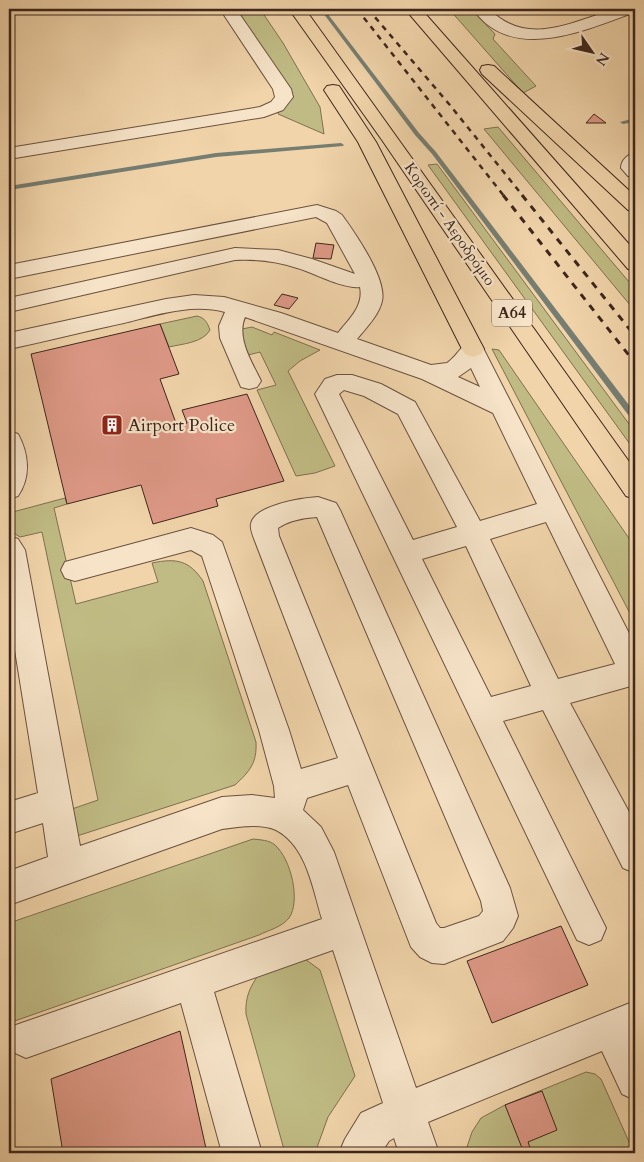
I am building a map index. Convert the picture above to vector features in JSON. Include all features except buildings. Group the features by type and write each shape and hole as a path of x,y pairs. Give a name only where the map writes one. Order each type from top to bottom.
{"highway":[{"path":"413,9 635,264"},
{"path":"300,13 334,92 367,142 473,350"},
{"name":"Κορωπί - Αεροδρόμιο","path":"300,13 390,137 635,489"},
{"path":"436,34 479,61 635,206"}],"street":[{"path":"9,154 264,112 277,106 284,97 282,89 228,9"},
{"path":"481,9 502,28 523,33 543,34 630,9"},
{"path":"635,158 630,164 630,168 635,172"},
{"path":"9,272 317,211 335,219 369,280 373,292 372,301 342,343"},
{"path":"9,305 250,252 279,255 355,281 369,280"},
{"path":"9,341 166,306 194,302 211,302 238,308 430,373 501,407"},
{"path":"238,308 230,326 231,338 249,381"},
{"path":"430,373 447,374 463,364 473,350 635,674 550,694 482,713"},
{"path":"589,928 327,394 330,387 338,382 349,382 398,401 406,408 474,534 550,694 635,856"},
{"path":"9,440 15,470 13,485 9,489"},
{"path":"318,507 327,510 335,528 498,900 501,916 491,929 444,946 432,945 423,935 357,767 266,536 264,524 273,517 305,508 318,507"},
{"path":"406,553 552,510"},
{"path":"75,570 190,539 204,543 213,550 274,730 287,801 317,852 419,1153"},
{"path":"9,547 12,550 67,868"},
{"path":"9,888 222,813 261,810 287,801 316,781 357,767"},
{"path":"9,818 55,804"},
{"path":"26,1040 343,929"},
{"path":"193,981 242,1153"},
{"path":"359,1153 375,1127 405,1112 623,1024 635,1081"}],"shaded area":[{"path":"237,9 260,9 283,43 320,107 324,134 278,114 285,99 282,84"},
{"path":"449,9 471,9 495,34 493,39 536,86 523,93"},
{"path":"498,127 635,289 635,311 484,129"},
{"path":"437,164 635,432 635,451 428,165"},
{"path":"197,316 204,319 208,325 210,330 207,334 197,340 169,347 160,324"},
{"path":"252,327 272,335 274,332 320,350 300,361 288,371 335,466 315,473 296,476 257,390 276,385 260,352 248,355 237,330"},
{"path":"492,349 499,350 635,547 635,623"},
{"path":"65,498 67,504 54,508 76,604 158,582 152,563 181,562 198,574 203,581 256,742 252,766 235,785 77,836 72,809 98,800 42,532 20,537 9,530 9,513"},
{"path":"253,839 273,843 281,851 290,870 293,880 294,901 289,918 283,924 259,935 9,1023 9,925 12,922"},
{"path":"305,959 320,970 355,1076 328,1117 315,1153 285,1153 246,1014 246,1002 259,974"},
{"path":"586,1072 595,1074 601,1079 634,1153 465,1153 472,1132 481,1118 505,1105"}],"waterway":[{"path":"322,9 635,418"},
{"path":"623,122 635,120"},
{"path":"9,188 216,155 341,145"}],"railway":[{"path":"357,9 504,196"},
{"path":"368,9 449,104 523,196"},
{"path":"503,195 635,363"},
{"path":"522,195 635,336"}],"place":[{"name":"Airport Police","path":"112,425"}]}
